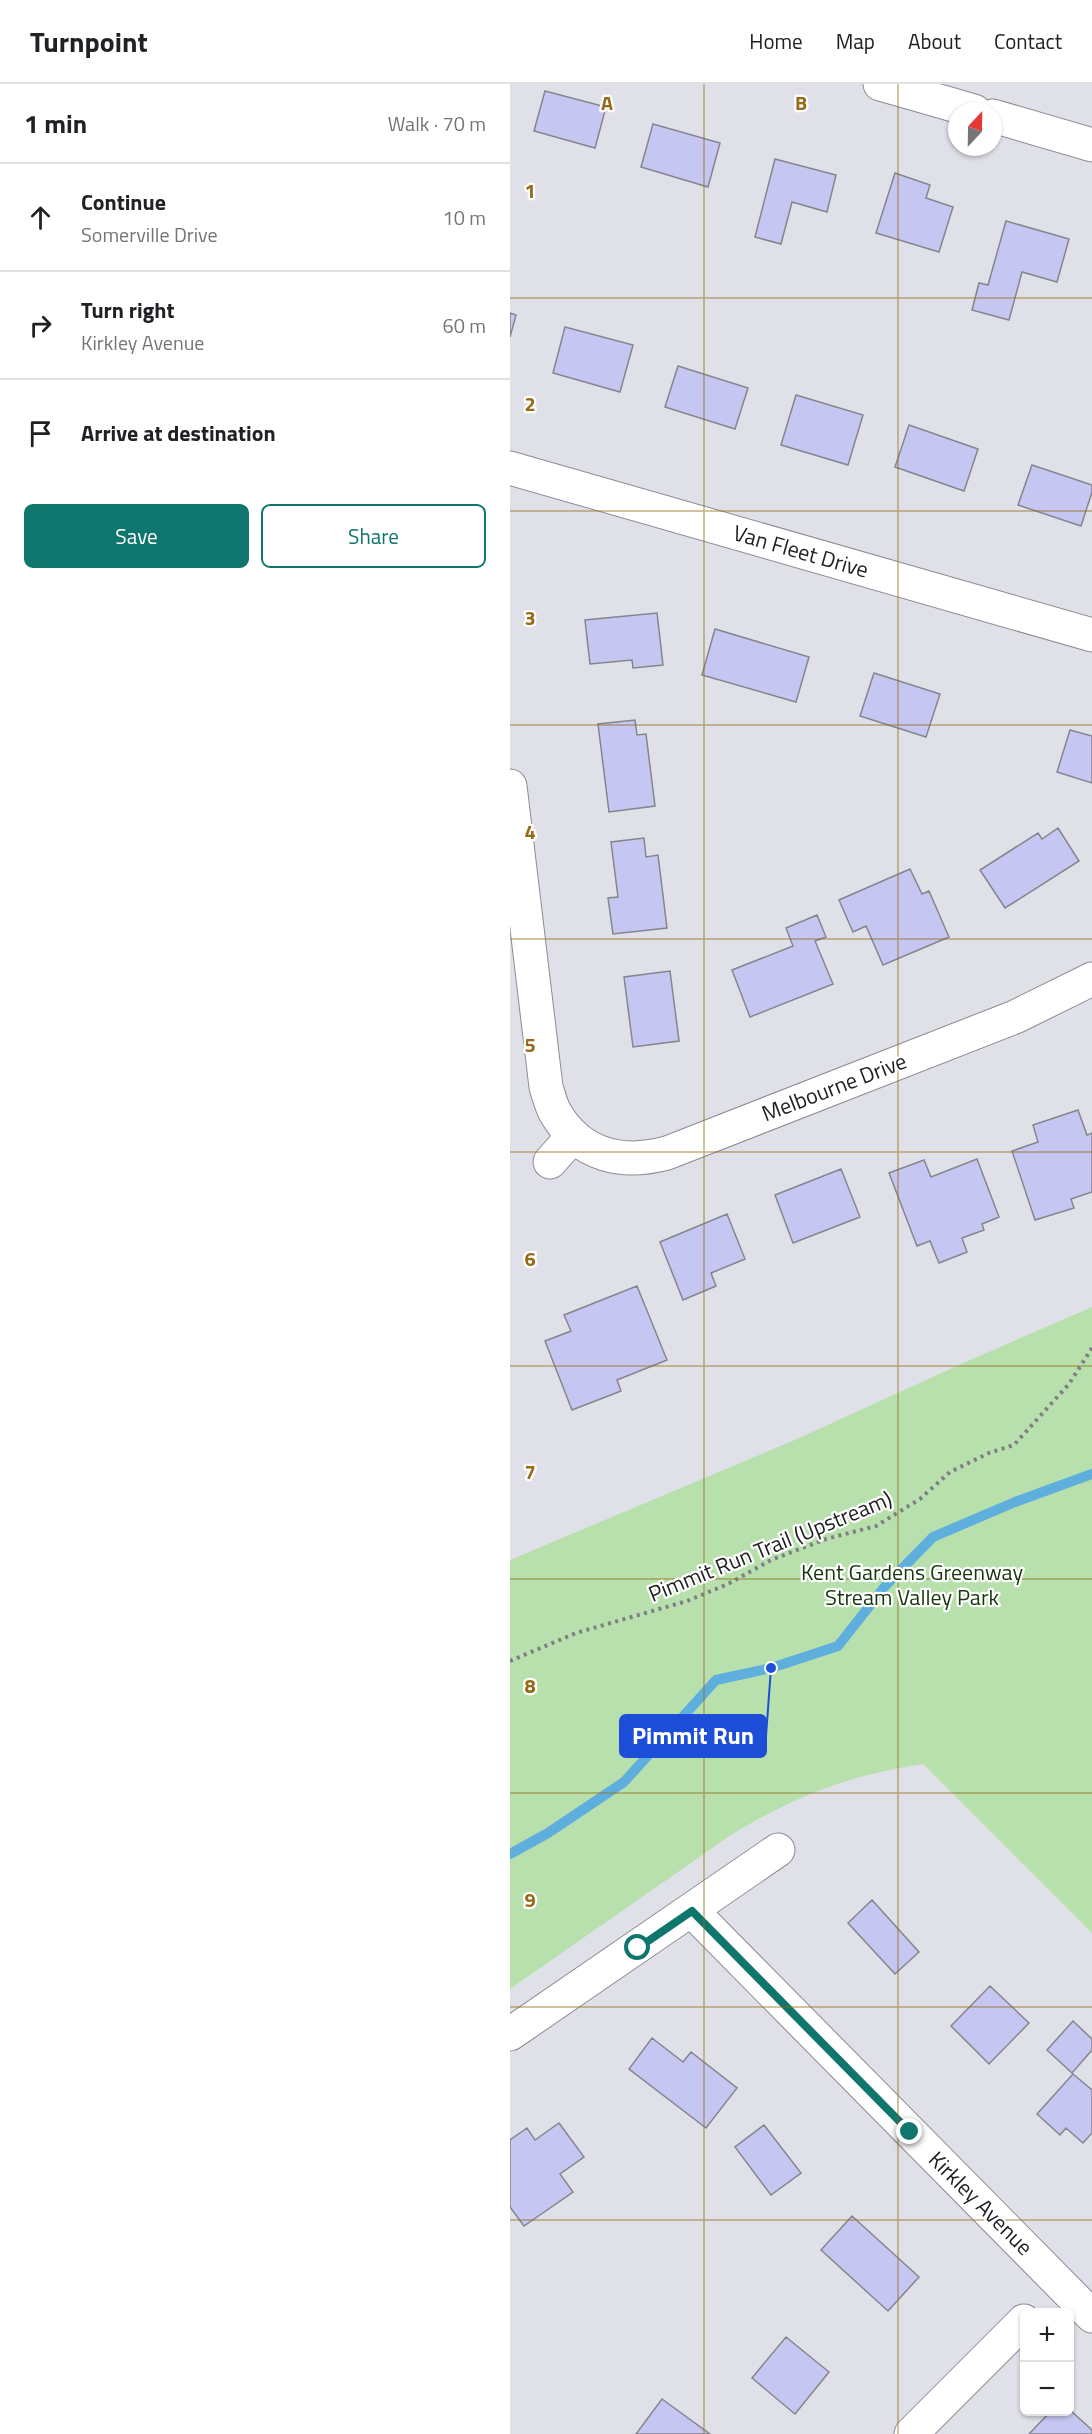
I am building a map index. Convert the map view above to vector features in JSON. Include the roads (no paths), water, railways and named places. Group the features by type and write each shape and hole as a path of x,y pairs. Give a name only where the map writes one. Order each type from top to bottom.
{"street":[{"path":"880,84 948,104"},
{"path":"1002,119 1092,145"},
{"name":"Van Fleet Drive","path":"510,468 1092,635"},
{"path":"510,786 546,1087 555,1113 573,1136 550,1162"},
{"name":"Melbourne Drive","path":"573,1136 595,1151 620,1159 645,1159 667,1153 1015,1017 1092,979"},
{"path":"510,2034 778,1850"},
{"name":"Kirkley Avenue","path":"692,1911 1092,2316"},
{"path":"1038,2308 1061,2284"},
{"path":"911,2434 1020,2325"}],"waterway":[{"path":"510,1854 548,1833 624,1782 716,1680 771,1668 838,1646 886,1585 933,1537 1015,1502 1092,1474"}],"place":[{"name":"Pimmit Run","path":"771,1668"}],"park label":[{"name":"Kent Gardens Greenway Stream Valley Park","path":"912,1584"}]}
